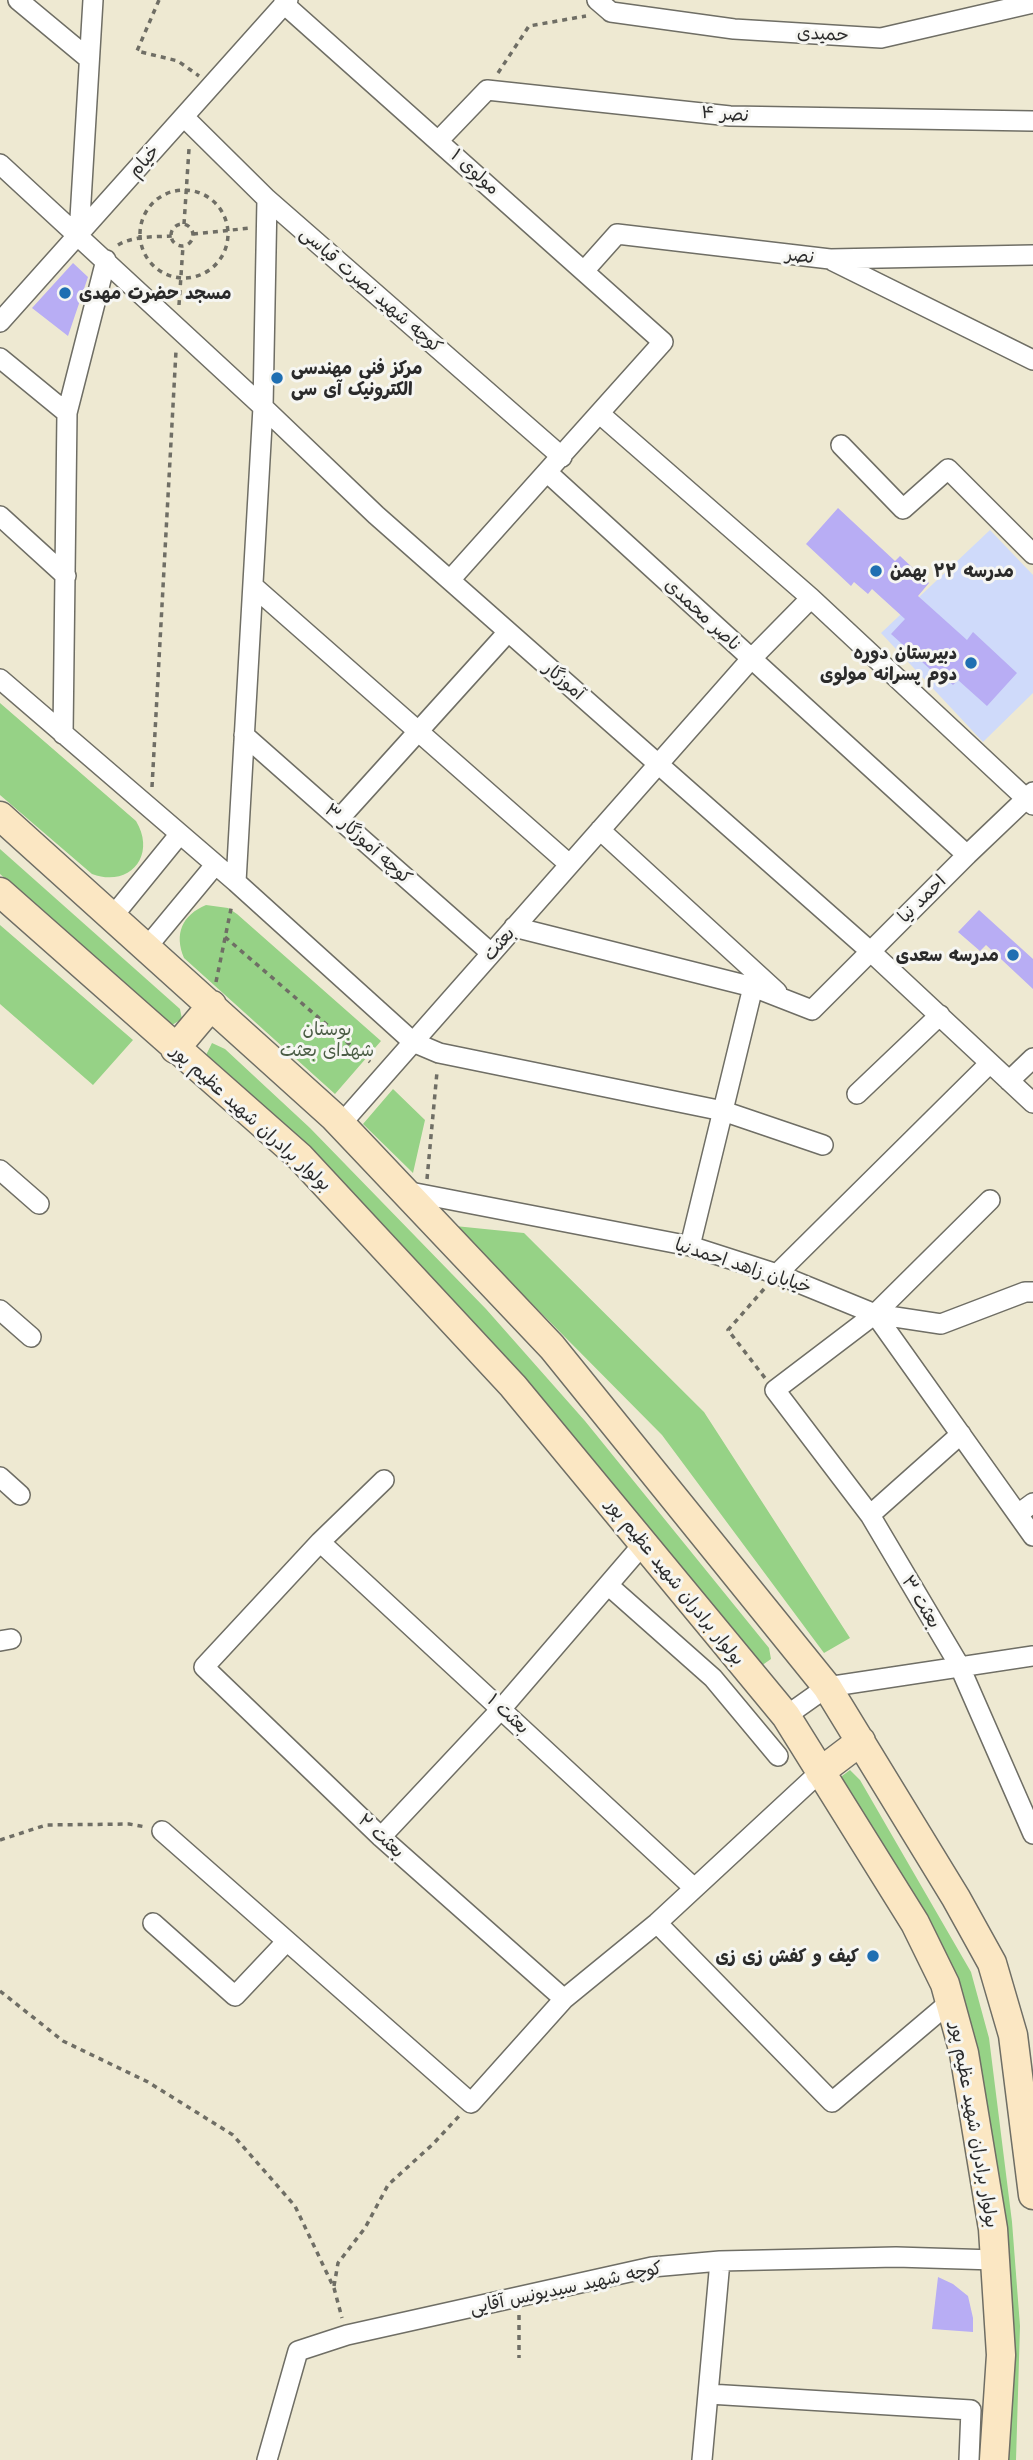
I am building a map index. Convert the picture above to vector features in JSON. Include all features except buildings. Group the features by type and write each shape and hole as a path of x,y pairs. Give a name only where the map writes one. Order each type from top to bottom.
{"main road":[{"path":"0,816 212,1005 415,1193 552,1347 827,1687 956,1898 992,1963 1013,2035 1033,2195"},
{"name":"بولوار برادران شهید عظیم‌ پور","path":"0,892 300,1157 513,1386 786,1716 915,1923 945,1984 964,2053 993,2229 1001,2355 994,2460"},
{"path":"176,1049 212,1005"},
{"path":"820,1772 861,1741"}],"street":[{"path":"18,0 89,60"},
{"path":"79,235 93,0"},
{"name":"خیام","path":"0,322 187,120 212,85 286,1"},
{"name":"مولوی ۱","path":"286,1 663,342 600,414"},
{"name":"حمیدی","path":"609,4 734,29 881,38 1033,3"},
{"path":"439,141 487,90"},
{"name":"نصر ۴","path":"487,90 730,116 1033,121"},
{"name":"کوچه شهید نصرت قیاسی","path":"187,120 267,199 562,457"},
{"name":"آموزگار","path":"0,163 376,515 870,951"},
{"path":"236,882 263,407 267,199"},
{"name":"نصر","path":"584,271 617,234 830,259 1033,255"},
{"path":"63,734 67,414 104,258"},
{"path":"830,259 1033,360"},
{"path":"0,358 67,414"},
{"path":"450,580 600,414 811,598 1031,798"},
{"path":"841,444 903,509 948,468 1033,554"},
{"name":"ناصر محمدی","path":"548,473 967,855"},
{"path":"0,516 66,576"},
{"path":"253,586 569,864"},
{"name":"بعثت","path":"341,1124 657,764 751,659 811,598"},
{"path":"339,819 508,632"},
{"path":"0,679 236,882 413,1042 439,1053 723,1111 823,1145"},
{"name":"کوچه آموزگار ۳","path":"244,735 491,954"},
{"name":"احمد نیا","path":"784,999 812,1010 967,855 1031,798"},
{"path":"600,830 784,999"},
{"path":"113,916 179,835"},
{"path":"147,947 215,865"},
{"path":"514,927 754,987 784,999"},
{"path":"870,951 1033,1103"},
{"path":"690,1246 754,987"},
{"path":"857,1094 940,1016"},
{"path":"1009,1081 1033,1058"},
{"path":"777,1274 990,1063"},
{"path":"0,1170 39,1204"},
{"name":"خیابان زاهد احمدنیا","path":"415,1193 690,1246 777,1274 875,1314 941,1324 1030,1296"},
{"path":"775,1391 875,1314 990,1200"},
{"path":"0,1310 31,1337"},
{"path":"875,1314 961,1434 1026,1508 1033,1536"},
{"name":"بعثت ۳","path":"775,1391 870,1515 959,1665 1033,1834"},
{"path":"870,1515 961,1434"},
{"path":"0,1477 20,1495"},
{"path":"320,1542 384,1480"},
{"name":"بعثت ۲","path":"320,1542 204,1667 381,1836 564,1999"},
{"name":"بعثت ۱","path":"320,1542 693,1887"},
{"path":"381,1836 502,1708 644,1543"},
{"path":"608,1585 713,1678 778,1756"},
{"path":"786,1716 827,1687 959,1665 1033,1656"},
{"path":"162,1831 471,2103 564,1999 657,1923 820,1772"},
{"path":"153,1923 235,1996 286,1942"},
{"path":"657,1923 832,2102 950,2002"},
{"name":"کوچه شهید سیدیونس آقایی","path":"268,2460 298,2351 347,2335 652,2267 720,2261 896,2257 995,2260"},
{"path":"702,2460 720,2261"},
{"path":"709,2393 971,2410 969,2460"}],"path":[{"path":"159,0 137,51 177,61 212,85"},
{"path":"487,90 529,26 609,4"},
{"path":"184,224 187,120"},
{"path":"187,190 209,197 220,208 228,229 225,250 218,262 193,277 164,273 152,264 144,253 140,238 144,217 156,199 168,192 187,190"},
{"path":"184,224 191,227 193,234 189,243 183,246 176,243 172,236 174,228 184,224"},
{"path":"193,234 228,229"},
{"path":"104,258 123,242 172,236"},
{"path":"181,277 183,246"},
{"path":"150,810 177,326"},
{"path":"212,1005 236,882"},
{"path":"225,937 370,1062"},
{"path":"415,1193 439,1053"},
{"path":"775,1391 728,1330 777,1274"},
{"path":"0,1840 46,1825 129,1824 162,1831"},
{"path":"0,1991 62,2041 148,2082 233,2135 295,2206 334,2288 347,2335"},
{"path":"334,2288 338,2263 365,2228 388,2185 433,2144 471,2103"},
{"path":"519,2298 519,2358"}],"shaded area":[{"name":"دبیرستان دوره دوم پسرانه مولوی","path":"990,530 1033,575 1033,693 983,742 881,633"}],"green space":[{"path":"0,703 136,821 142,834 143,846 136,866 128,873 117,877 92,874 0,795"},
{"path":"0,849 180,1009 182,1019 172,1025 0,874"},
{"name":"بوستان شهدای بعثت","path":"206,905 228,908 237,914 381,1041 335,1094 184,958 180,941 182,926 191,914"},
{"path":"0,925 133,1040 93,1085 0,1004"},
{"path":"212,1043 225,1049 310,1128 486,1309 585,1421 769,1648 771,1659 761,1666 750,1657 639,1516 467,1317 206,1055"},
{"path":"393,1089 425,1120 413,1173 363,1124"},
{"path":"455,1226 524,1233 704,1412 850,1638 824,1653 662,1435"},
{"path":"850,1770 860,1780 971,1972 989,2038 1012,2222 1020,2326 1016,2460 1004,2460 982,2088 842,1791 842,1776"}],"place":[{"name":"مسجد حضرت مهدی","path":"65,293"},
{"name":"مرکز فنی مهندسی الکترونیک آی سی","path":"277,378"},
{"name":"مدرسه ۲۲ بهمن","path":"876,571"},
{"name":"دبیرستان دوره دوم پسرانه مولوی","path":"971,663"},
{"name":"مدرسه سعدی","path":"1013,955"},
{"name":"کیف و کفش زی زی","path":"873,1956"}]}
